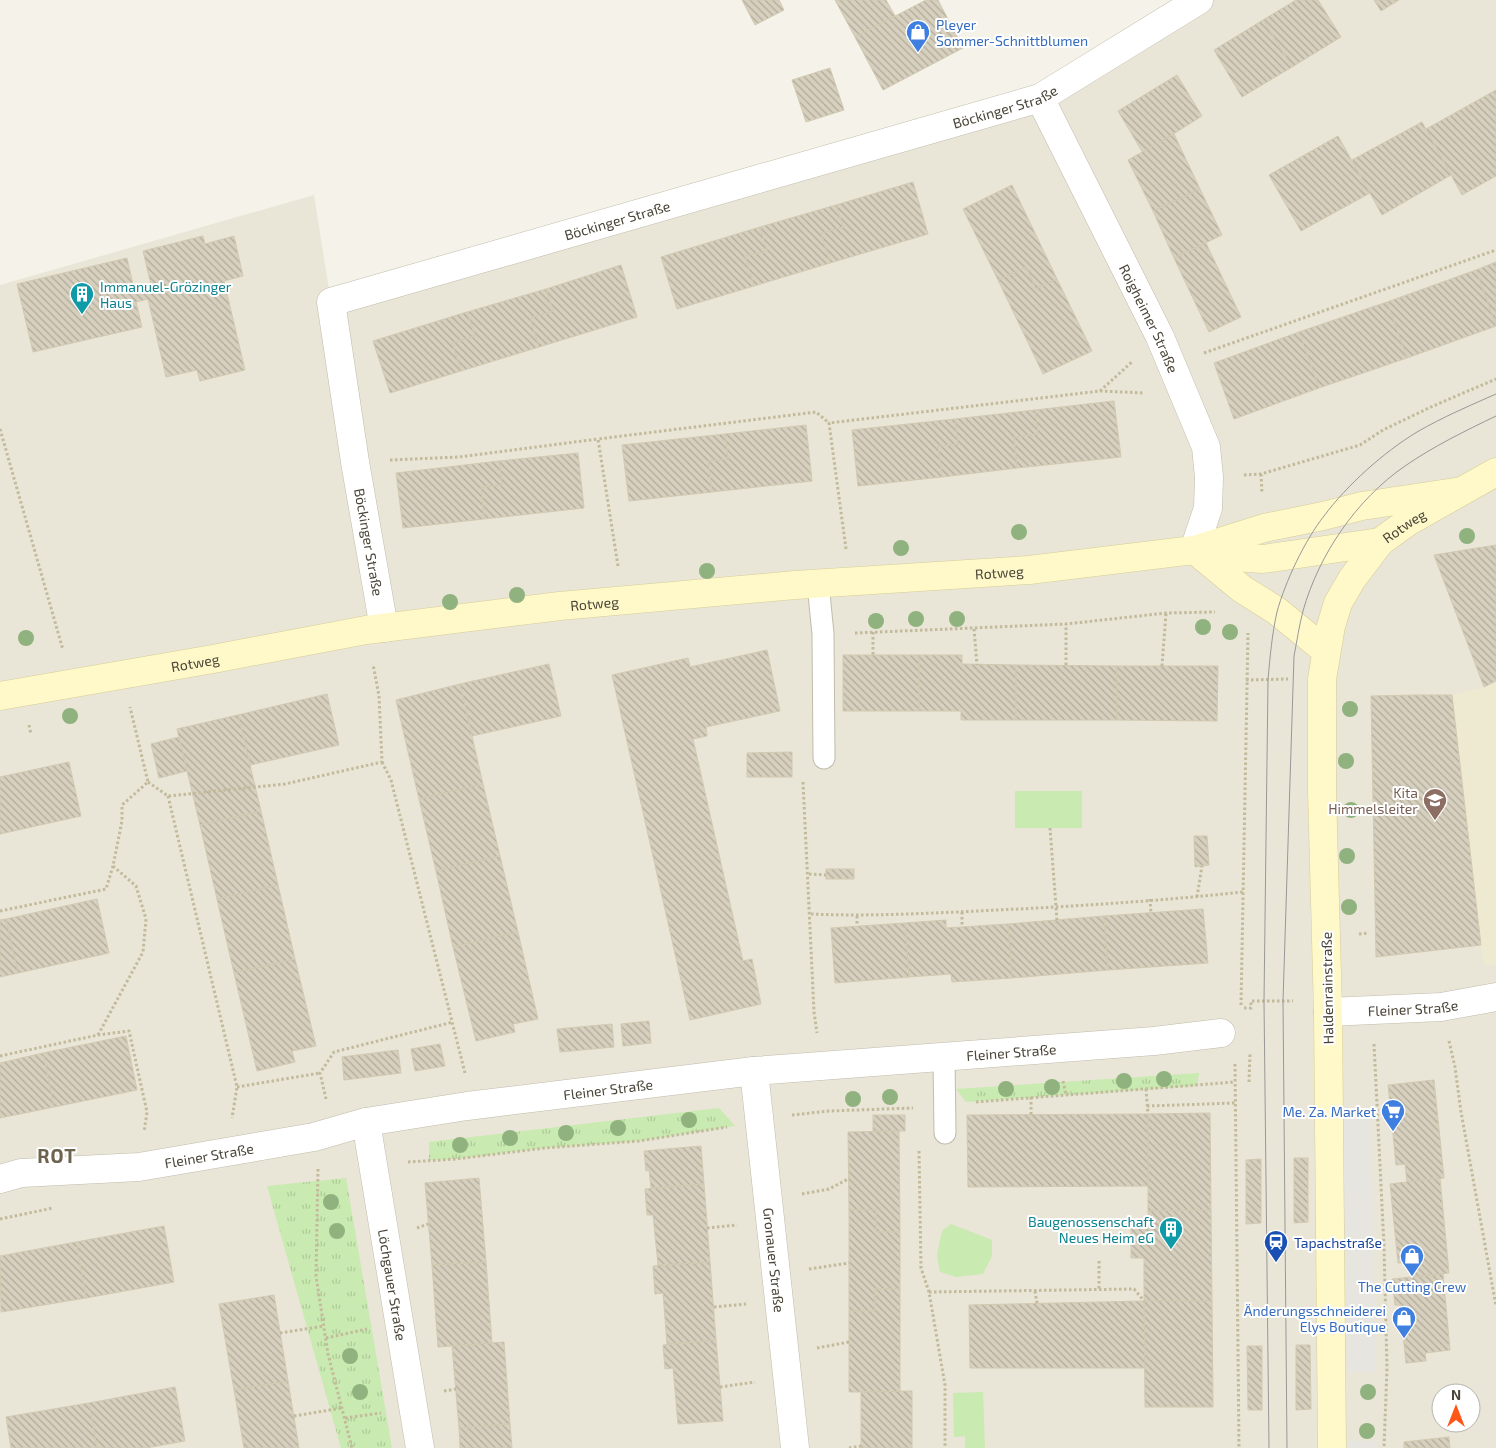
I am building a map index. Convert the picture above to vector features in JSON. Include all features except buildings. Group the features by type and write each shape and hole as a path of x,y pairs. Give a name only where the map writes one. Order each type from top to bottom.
{"main road":[{"name":"Rotweg","path":"1194,550 1236,557 1263,559 1380,542 1409,521 1496,472"},
{"name":"Rotweg","path":"0,696 375,629 560,606 818,584 1028,570 1194,550 1264,528 1362,506 1462,491"},
{"name":"Haldenrainstraße","path":"1332,1448 1328,1012 1322,790 1322,701 1326,651 1338,603 1352,579 1380,542"},
{"path":"1194,550 1242,589 1277,611 1326,651"}],"street":[{"name":"Böckinger Straße","path":"375,629 355,462 331,302 1040,98 1199,0"},
{"name":"Roigheimer Straße","path":"1040,98 1160,337 1206,447 1209,477 1208,508 1194,550"},
{"name":"Fleiner Straße","path":"1328,1012 1441,1007 1496,997"},
{"name":"Fleiner Straße","path":"0,1179 21,1173 139,1168 314,1136 366,1122 467,1106 754,1072 1221,1033"},
{"name":"Gronauer Straße","path":"754,1072 795,1448"},
{"name":"Löchgauer Straße","path":"366,1122 420,1448"}],"lane":[{"path":"818,584 823,634 824,758"},
{"path":"944,1057 945,1133"}],"path":[{"path":"1171,365 1496,250"},
{"path":"1100,391 1160,337"},
{"path":"1264,528 1261,474 1360,444 1383,430 1433,406 1496,379"},
{"path":"829,423 1100,391 1184,395"},
{"path":"355,462 458,457 816,412 829,423 851,582"},
{"path":"0,429 72,684"},
{"path":"598,439 624,600"},
{"path":"1241,1008 1247,653 1248,627 1255,597"},
{"path":"823,634 1066,624 1166,613 1219,611"},
{"path":"1162,666 1166,613"},
{"path":"1066,624 1066,665"},
{"path":"375,629 382,762 391,780 465,1074"},
{"path":"974,629 977,665"},
{"path":"873,632 873,655"},
{"path":"125,674 131,716 148,782 168,796 285,784 382,762"},
{"path":"803,775 811,914 814,1012 817,1037"},
{"path":"0,911 106,889 113,866 122,821 122,805 148,782"},
{"path":"168,796 236,1087 231,1116"},
{"path":"1050,828 1058,920"},
{"path":"98,1035 143,952 146,919 136,886 113,866"},
{"path":"1196,897 1202,866"},
{"path":"809,874 826,875"},
{"path":"811,914 857,916 962,912 1196,897 1243,892"},
{"path":"1150,899 1151,913"},
{"path":"962,912 962,927"},
{"path":"857,916 857,926"},
{"path":"1441,1007 1455,1067 1461,1112 1496,1306"},
{"path":"1373,1011 1387,1368 1384,1448"},
{"path":"324,1093 320,1073 334,1052 453,1022"},
{"path":"0,1056 98,1035 129,1031 147,1112 139,1168"},
{"path":"1235,1057 1239,1448"},
{"path":"236,1087 320,1073"},
{"path":"1146,1089 1148,1114"},
{"path":"1031,1097 1031,1115"},
{"path":"1147,1106 1235,1103"},
{"path":"898,1108 899,1115"},
{"path":"314,1136 318,1166 316,1276 328,1354 352,1448"},
{"path":"918,1143 921,1268 928,1292 945,1385 945,1448"},
{"path":"768,1200 829,1189 848,1179"},
{"path":"1099,1261 1099,1290"},
{"path":"928,1292 1134,1289 1144,1302"},
{"path":"1035,1291 1037,1303"},
{"path":"326,1338 399,1323"},
{"path":"280,1333 324,1326"},
{"path":"294,1416 342,1408"},
{"path":"849,1448 861,1446"}],"shaded area":[{"path":"1199,0 1496,0 1496,1448 0,1448 0,285 314,195 331,302 1040,98"},
{"name":"Kita Himmelsleiter","path":"1496,681 1496,964 1484,966 1480,945 1376,957 1371,696 1452,695 1484,687"},
{"path":"1342,1111 1371,1111 1376,1372 1347,1372"},
{"path":"1348,1441 1377,1441 1377,1448 1348,1448"}],"green space":[{"path":"1015,791 1082,791 1082,828 1015,828"},
{"path":"1199,1073 1197,1086 966,1102 956,1089"},
{"path":"719,1108 735,1126 639,1141 429,1160 429,1142"},
{"path":"346,1178 392,1448 341,1448 267,1186"},
{"path":"951,1224 992,1240 992,1256 983,1274 956,1277 940,1272 937,1255 942,1231"},
{"path":"983,1392 985,1448 965,1448 965,1436 954,1437 953,1393"}],"tram line":[{"path":"1269,1448 1264,1001 1268,680 1272,637 1277,612 1290,575 1310,537 1333,504 1355,481 1404,440 1446,417 1496,394"},
{"path":"1287,1448 1283,1001 1294,656 1299,628 1310,590 1319,569 1342,530 1356,511 1387,479 1405,466 1450,439 1496,416"}],"place":[{"name":"Pleyer Sommer-Schnittblumen","path":"918,53"},
{"name":"Immanuel-Grözinger Haus","path":"82,315"},
{"name":"Kita Himmelsleiter","path":"1435,821"},
{"name":"Me. Za. Market","path":"1393,1132"},
{"name":"Baugenossenschaft Neues Heim eG","path":"1171,1250"},
{"name":"Tapachstraße","path":"1276,1263"},
{"name":"The Cutting Crew","path":"1412,1277"},
{"name":"Änderungsschneiderei Elys Boutique","path":"1404,1339"}],"district":[{"name":"ROT","path":"57,1155"}]}
